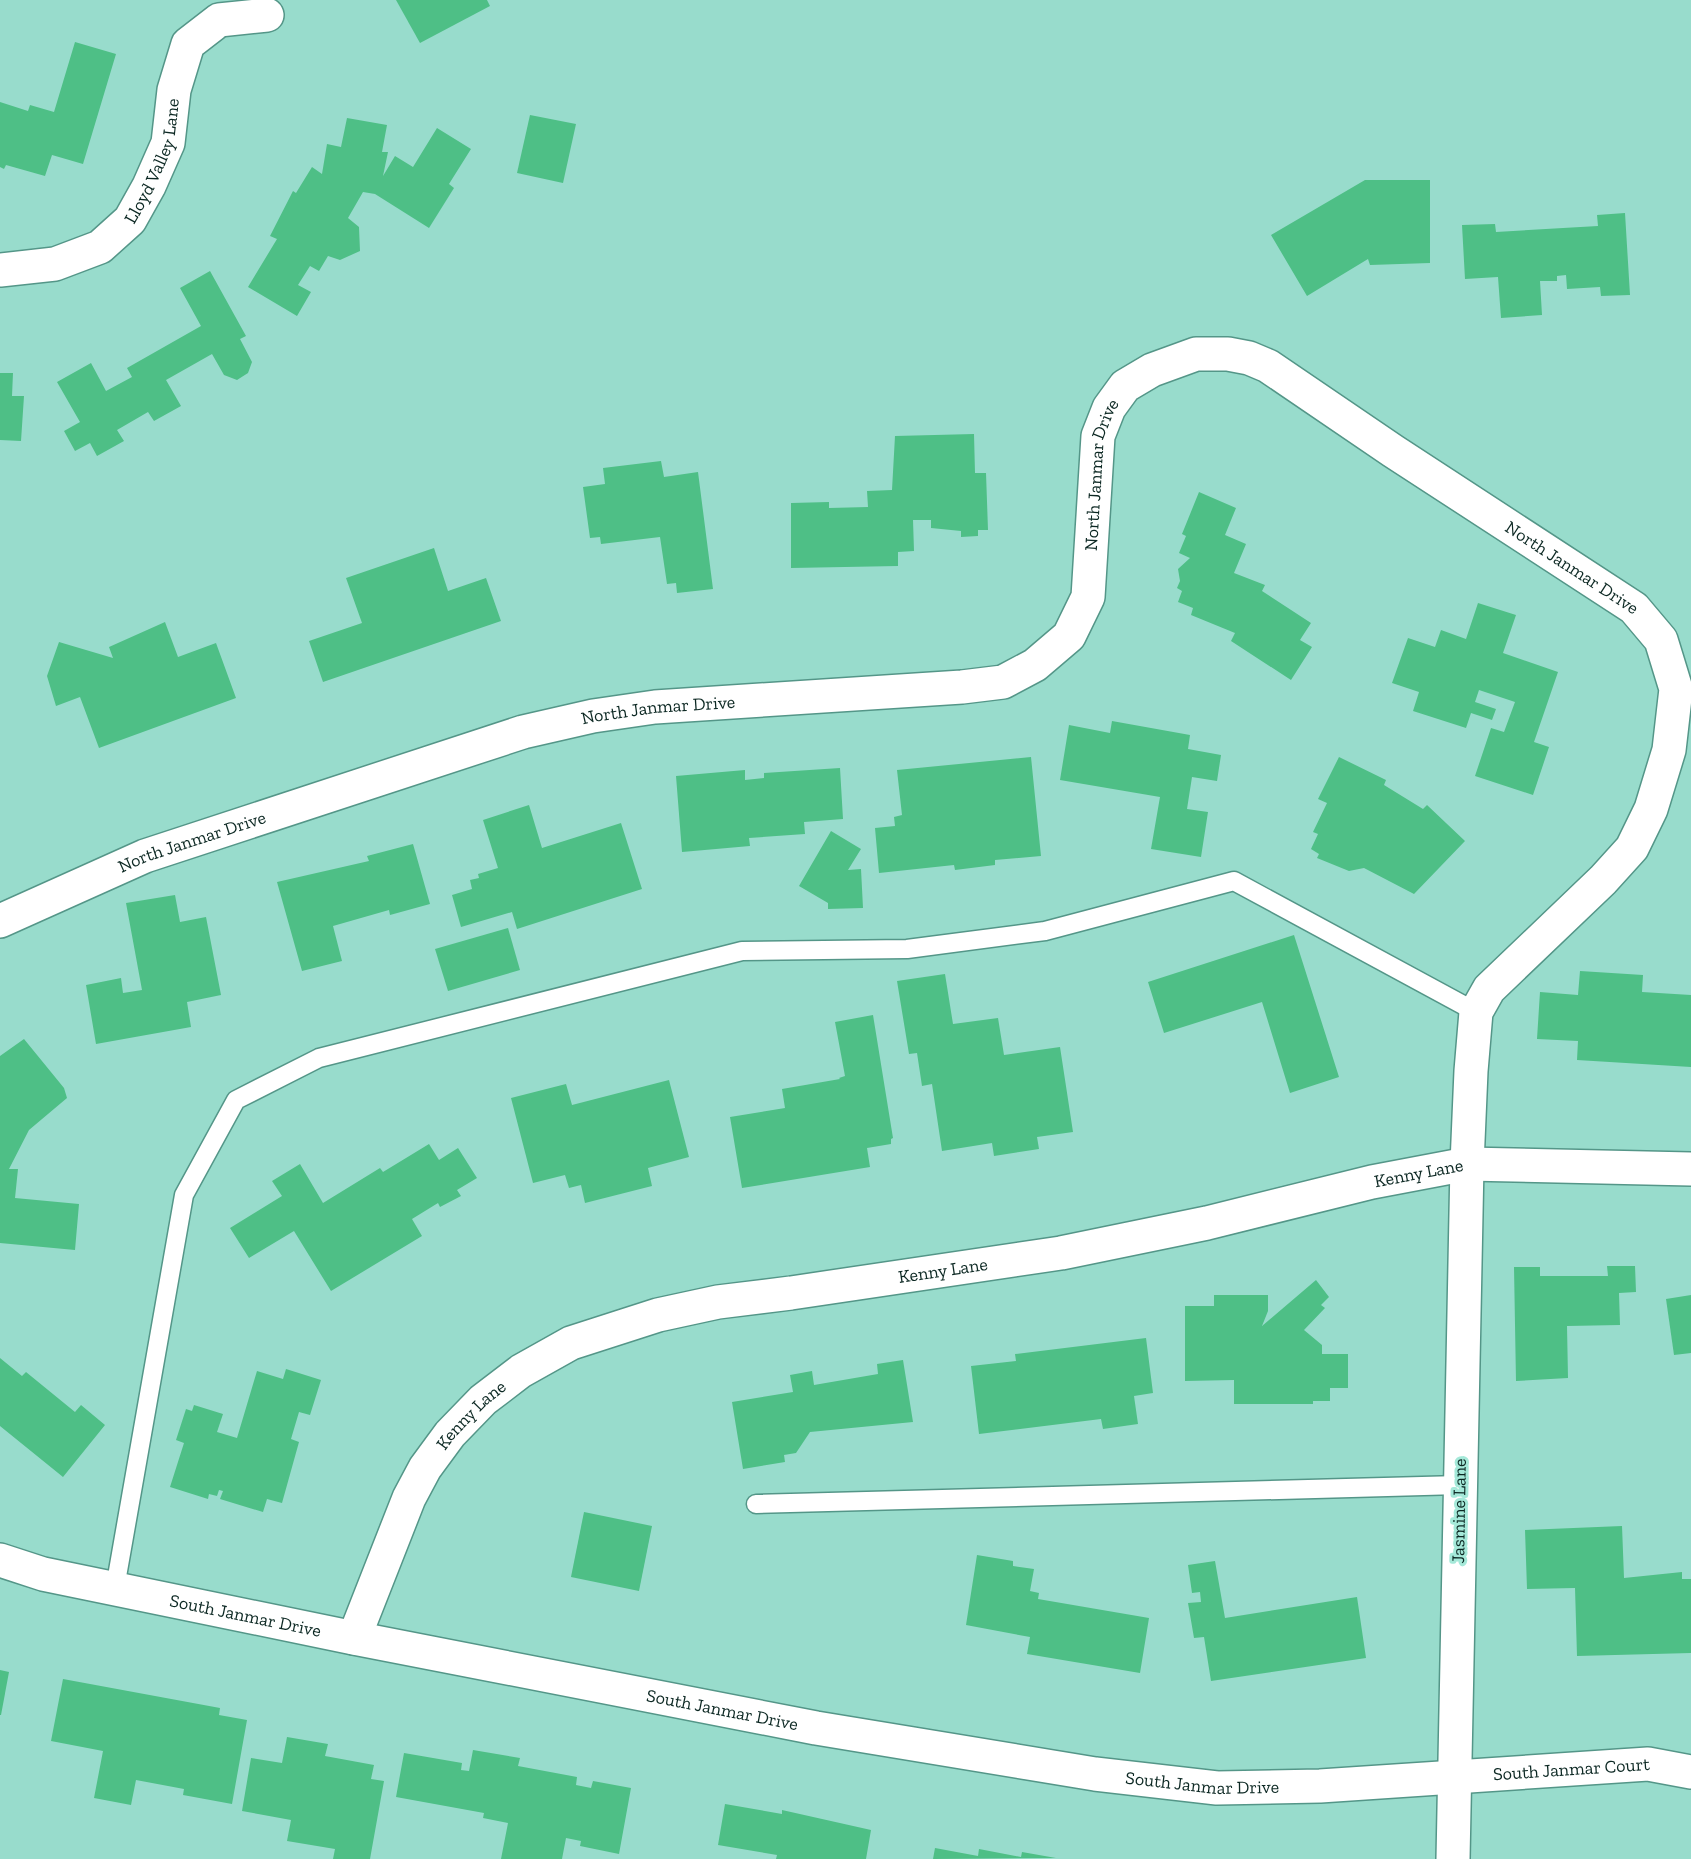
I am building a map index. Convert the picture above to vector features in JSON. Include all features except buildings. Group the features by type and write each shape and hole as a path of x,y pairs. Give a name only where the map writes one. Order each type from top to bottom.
{"street":[{"name":"Lloyd Valley Lane","path":"0,270 55,264 100,247 130,220 168,143 174,90 188,44 219,20 267,15"},
{"name":"North Janmar Drive","path":"0,921 146,856 523,732 582,718 656,707 950,688 1003,682 1035,665 1069,636 1088,597 1098,436 1109,408 1125,386 1152,370 1196,354 1228,354 1249,358 1268,366 1634,608 1661,640 1676,688 1669,750 1651,809 1632,848 1603,880 1489,989 1476,1012 1470,1071 1467,1164"},
{"name":"Kenny Lane","path":"354,1638 409,1498 424,1468 450,1434 483,1400 521,1371 571,1343 658,1315 718,1302 1061,1253 1207,1223 1372,1182 1467,1164 1691,1169"},
{"name":"Jasmine Lane","path":"1453,1859 1467,1164"},
{"name":"South Janmar Drive","path":"0,1560 44,1574 354,1638 816,1728 1095,1774 1217,1788 1320,1786 1454,1778"},
{"name":"South Janmar Court","path":"1454,1778 1648,1764 1691,1773"}],"lane":[{"path":"115,1588 184,1196 237,1100 319,1058 742,951 907,949 1045,931 1234,881 1476,1012"},
{"path":"756,1504 1460,1485"}]}
